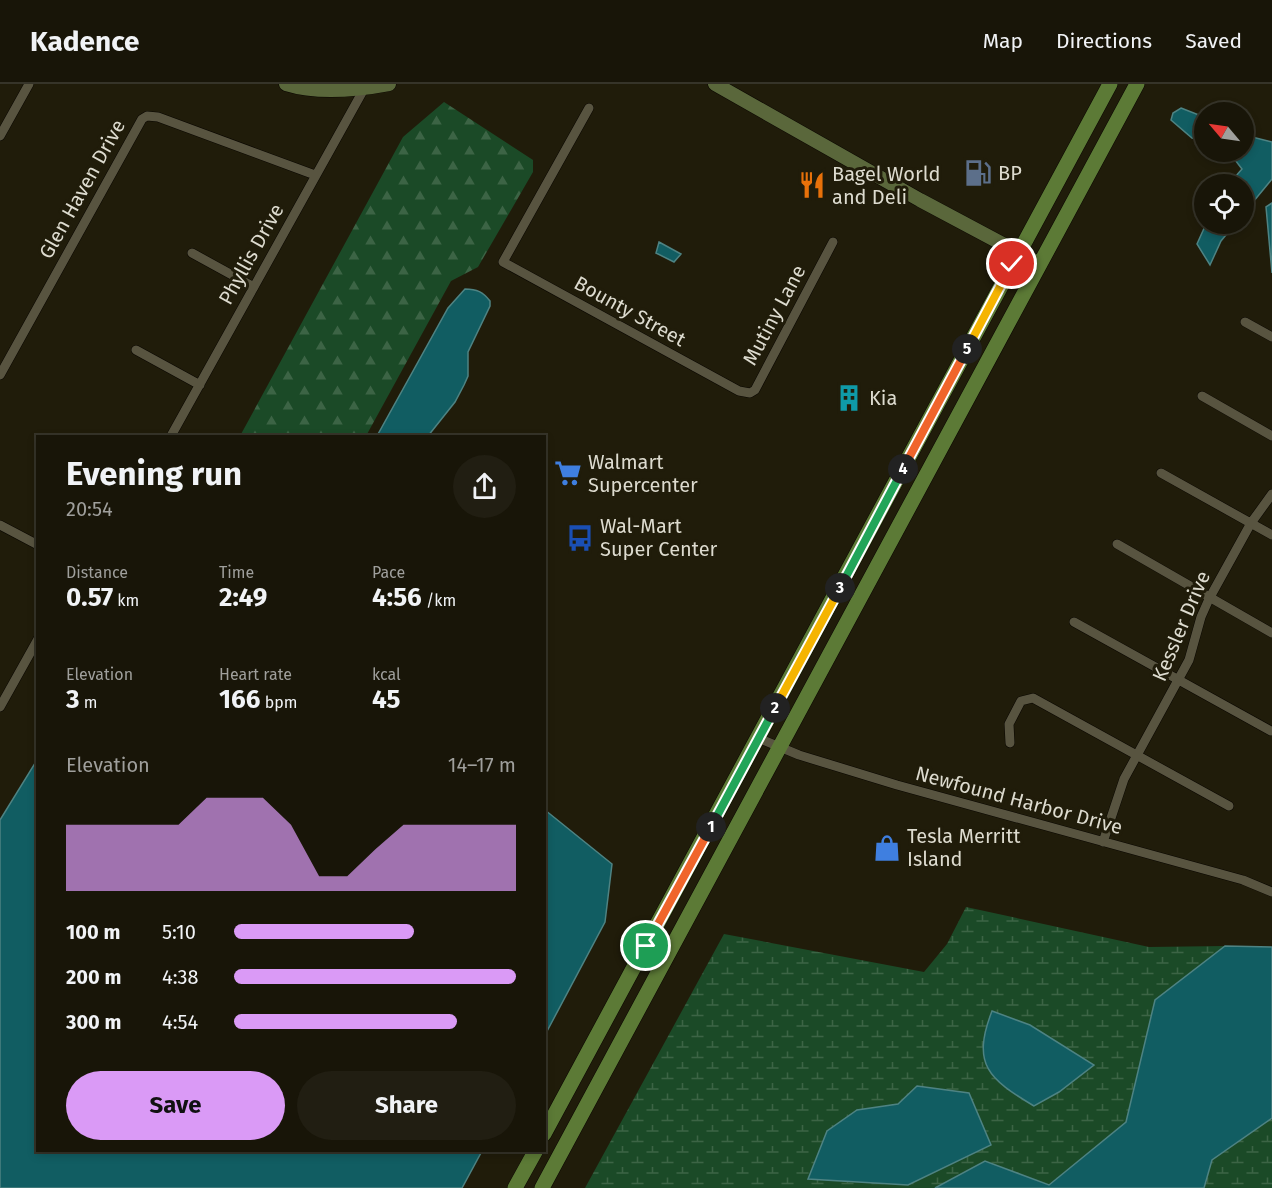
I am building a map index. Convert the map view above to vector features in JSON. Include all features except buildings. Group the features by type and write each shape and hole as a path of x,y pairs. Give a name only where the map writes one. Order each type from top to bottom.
{"main road":[{"path":"546,1130 1110,84"},
{"path":"542,1188 1137,84"},
{"path":"515,1188 535,1152"}],"street":[{"path":"0,136 29,84"},
{"path":"286,84 328,90 364,89 389,84"},
{"path":"715,84 911,195 1040,264"},
{"name":"Phyllis Drive","path":"172,435 364,89"},
{"name":"Bounty Street","path":"589,108 503,261 740,391"},
{"name":"Glen Haven Drive","path":"0,375 142,119 147,116 158,117 315,175"},
{"name":"Mutiny Lane","path":"740,391 750,393 755,390 833,242"},
{"path":"192,253 254,287"},
{"path":"1245,322 1272,337"},
{"path":"136,350 200,385"},
{"path":"1202,396 1272,436"},
{"path":"1161,473 1272,535"},
{"name":"Kessler Drive","path":"1103,842 1119,793 1189,660 1201,617 1209,599 1251,523 1272,494"},
{"path":"0,525 36,544"},
{"path":"1117,544 1209,599 1272,633"},
{"path":"1074,622 1270,731"},
{"path":"0,707 36,643"},
{"path":"1010,743 1007,735 1009,724 1021,701 1033,698 1229,806"},
{"name":"Newfound Harbor Drive","path":"758,738 780,748 944,799 1243,880 1272,892"}],"green space":[{"path":"444,102 533,160 533,172 478,267 451,281 367,435 241,435 403,137"},
{"path":"966,907 1149,947 1225,946 1155,1000 1126,1122 1049,1185 985,1161 935,1188 585,1188 724,934 924,972 947,944"},
{"path":"1272,1118 1272,1188 1204,1188 1212,1160"}],"water":[{"path":"1181,108 1194,113 1194,138 1171,120 1173,113"},
{"path":"1254,138 1272,142 1272,179 1254,201 1254,174 1238,174 1242,169 1237,162 1254,162"},
{"path":"1272,203 1272,273 1266,207"},
{"path":"1202,234 1227,234 1210,265 1197,244"},
{"path":"659,242 681,254 674,262 656,253"},
{"path":"465,289 476,290 490,301 490,306 468,352 468,376 455,402 429,435 378,435 448,308"},
{"path":"36,762 36,1152 481,1152 462,1188 0,1188 0,820"},
{"path":"546,811 612,864 605,922 546,1033"},
{"path":"1225,946 1272,947 1272,1118 1212,1160 1204,1188 935,1188 985,1161 1049,1185 1126,1122 1155,1000"},
{"path":"992,1011 1030,1025 1094,1065 1059,1092 1034,1106 1006,1087 988,1069 983,1045"},
{"path":"917,1086 969,1093 991,1145 908,1185 808,1179 827,1131 857,1110 898,1104"}],"place":[{"name":"BP","path":"978,173"},
{"name":"Bagel World and Deli","path":"812,185"},
{"name":"Kia","path":"849,398"},
{"name":"Walmart Supercenter","path":"568,473"},
{"name":"Wal-Mart Super Center","path":"580,538"},
{"name":"Tesla Merritt Island","path":"887,848"}],"route":[{"path":"646,946 842,585 1012,264"}]}
